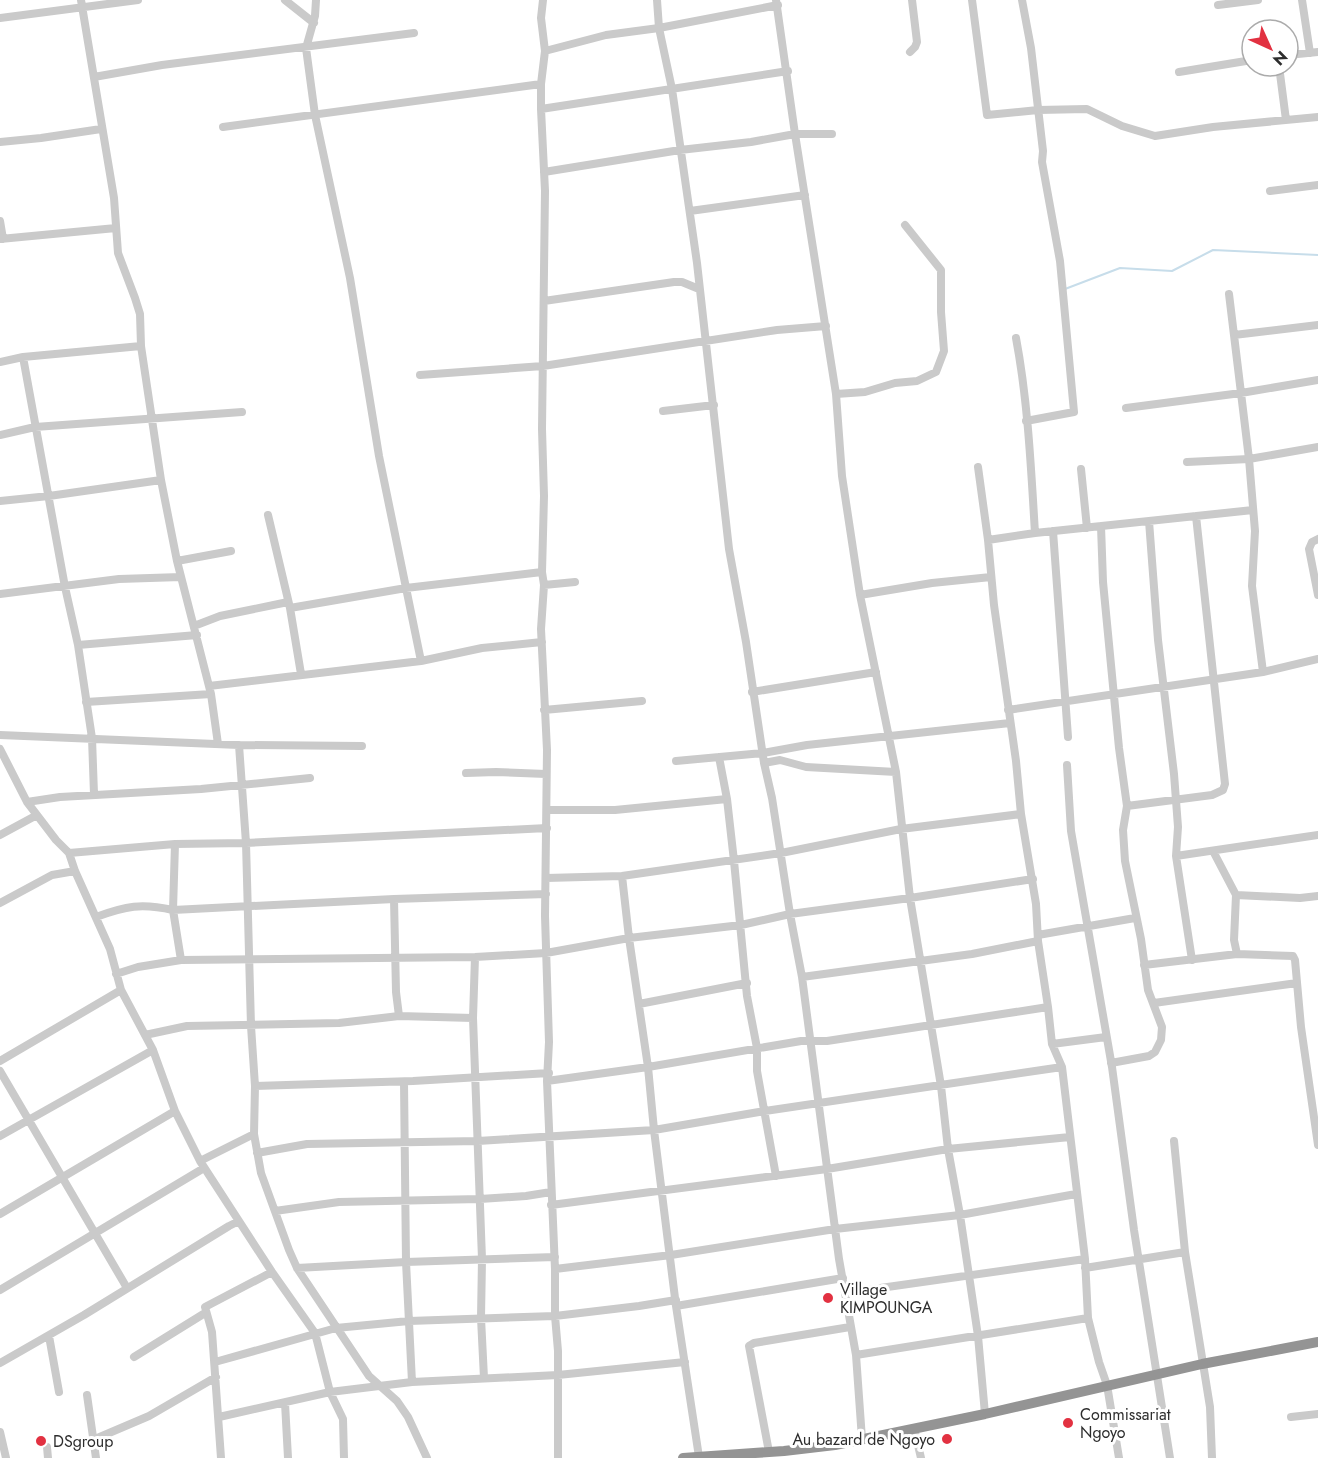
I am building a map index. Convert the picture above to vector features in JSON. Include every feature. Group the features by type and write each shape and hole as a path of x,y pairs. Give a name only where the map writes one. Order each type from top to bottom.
{"highway":[{"path":"683,1458 769,1452 806,1453 1202,1364 1318,1342"}],"street":[{"path":"0,18 82,4 138,0"},
{"path":"285,0 314,23"},
{"path":"316,0 314,23 306,48 315,115 350,278 379,456 421,661"},
{"path":"543,0 540,18 545,51 541,84 544,172 542,642 547,810 548,1077 551,1205 555,1257 558,1458"},
{"path":"657,0 659,28 672,89 690,211 714,405 724,511 762,753 772,798 802,977 827,1169 856,1355 862,1439"},
{"path":"910,52 917,42 912,0"},
{"path":"972,0 987,115 1038,110 1087,109 1111,122 1155,136 1213,127 1318,117"},
{"path":"1022,0 1031,48 1043,151 1042,162 1060,261 1074,412 1026,421"},
{"path":"1218,5 1258,0"},
{"path":"1302,0 1314,52"},
{"path":"545,51 606,34 659,28 777,2 795,134 836,394 842,476 860,595 896,772 910,898 978,1336 985,1414"},
{"path":"82,4 114,198 118,253 140,314 141,345 161,480 177,561 210,690 218,744"},
{"path":"94,77 162,65 414,33"},
{"path":"1179,72 1240,62"},
{"path":"541,109 788,71"},
{"path":"1281,78 1286,120"},
{"path":"223,127 541,84"},
{"path":"0,142 101,129"},
{"path":"544,172 795,134 832,134"},
{"path":"1270,191 1318,185"},
{"path":"690,211 805,195"},
{"path":"0,221 2,239 116,228"},
{"path":"836,394 865,392 895,383 917,381 936,372 944,351 941,312 943,277 938,263 905,225"},
{"path":"544,301 674,282 682,282 699,289"},
{"path":"1229,294 1250,459 1255,531 1252,585 1263,672"},
{"path":"1234,335 1318,325"},
{"path":"420,375 543,366 777,330 826,326"},
{"path":"1016,338 1026,421 1035,532"},
{"path":"0,362 23,357 141,345"},
{"path":"23,357 65,587 78,645 92,738 94,794"},
{"path":"1126,408 1318,380"},
{"path":"663,411 714,405"},
{"path":"0,435 35,428 242,412"},
{"path":"1187,462 1250,459 1318,447"},
{"path":"978,467 1021,814 1033,879 1052,1044 1062,1067 1086,1268 1088,1318 1107,1385 1119,1458"},
{"path":"1082,469 1087,528"},
{"path":"0,501 161,480"},
{"path":"988,540 1035,532 1253,510"},
{"path":"268,515 289,605 301,674"},
{"path":"1127,806 1212,795 1223,790 1225,783 1196,516"},
{"path":"1149,521 1158,640 1178,827 1176,856 1191,960"},
{"path":"1101,526 1103,582 1127,806 1123,830 1125,861 1148,990 1162,1027 1159,1047 1149,1056 1111,1063"},
{"path":"1053,531 1068,737"},
{"path":"1318,539 1312,542 1309,549 1318,595"},
{"path":"177,561 231,551"},
{"path":"194,626 220,616 289,605 542,572"},
{"path":"0,594 119,579 181,577"},
{"path":"860,595 932,583 991,577"},
{"path":"544,585 575,582"},
{"path":"78,645 197,635"},
{"path":"86,702 210,690 301,674 421,661 482,648 542,642"},
{"path":"1008,710 1263,672 1318,659"},
{"path":"752,692 876,672"},
{"path":"544,710 642,700"},
{"path":"676,761 1010,723"},
{"path":"0,735 239,745 362,746"},
{"path":"239,745 246,843 255,1086 254,1134 261,1173 297,1268 369,1376 397,1401 408,1417 427,1458"},
{"path":"0,749 27,801 69,854 110,949 121,990 153,1050 175,1111 202,1165 315,1333 330,1392 343,1419 344,1458"},
{"path":"719,757 727,800 747,996 776,1176"},
{"path":"764,763 780,760 806,767 896,772"},
{"path":"0,762 9,769"},
{"path":"1067,765 1071,831 1111,1063 1138,1260 1170,1458"},
{"path":"466,773 546,774"},
{"path":"27,801 94,794 241,786 310,778"},
{"path":"547,810 615,810 727,800"},
{"path":"546,878 622,876 734,861 902,829 1021,814"},
{"path":"0,835 37,815"},
{"path":"69,854 175,844 246,843 547,828"},
{"path":"1176,856 1318,835"},
{"path":"175,844 173,910 181,960"},
{"path":"1213,851 1236,895 1234,940 1237,954"},
{"path":"0,903 52,875 75,870"},
{"path":"622,876 648,1067 676,1303 685,1362 705,1457"},
{"path":"116,974 138,967 181,960 475,957 546,953 629,938 741,925 790,914 1033,879"},
{"path":"96,917 127,906 160,907 173,910 546,894"},
{"path":"1236,895 1300,898 1318,896"},
{"path":"394,899 396,992 399,1016"},
{"path":"802,977 972,954 1087,926 1136,918"},
{"path":"1144,965 1237,954 1293,956 1318,1145"},
{"path":"475,957 473,1018 484,1378"},
{"path":"639,1004 747,983"},
{"path":"1154,1003 1297,983"},
{"path":"0,1061 121,990"},
{"path":"255,1086 404,1082 475,1077 548,1077 648,1067 757,1048 827,1041 1048,1007"},
{"path":"145,1035 186,1026 339,1023 399,1016 473,1018"},
{"path":"1052,1044 1106,1037"},
{"path":"0,1136 153,1050"},
{"path":"257,1153 307,1144 478,1142 654,1130 765,1111 1062,1067"},
{"path":"0,1071 127,1288"},
{"path":"404,1082 406,1262 412,1382"},
{"path":"0,1214 175,1111"},
{"path":"0,1290 94,1235 254,1134"},
{"path":"551,1205 827,1169 948,1149 1070,1137"},
{"path":"1174,1141 1185,1252 1210,1407 1212,1458"},
{"path":"274,1211 339,1202 480,1199 551,1192"},
{"path":"555,1269 671,1255 836,1228 960,1215 1076,1194"},
{"path":"0,1363 49,1336 239,1221"},
{"path":"1086,1268 1185,1252"},
{"path":"297,1268 555,1257"},
{"path":"845,1293 1085,1259"},
{"path":"221,1458 215,1362 210,1322 205,1313 205,1306 272,1272"},
{"path":"215,1362 336,1328 410,1321 555,1316 676,1303 843,1278"},
{"path":"134,1357 205,1313"},
{"path":"856,1355 1088,1318"},
{"path":"769,1452 749,1346 754,1343 850,1327"},
{"path":"49,1336 59,1392"},
{"path":"219,1417 330,1392 412,1382 558,1375 685,1362"},
{"path":"95,1439 149,1416 216,1377"},
{"path":"87,1395 96,1458"},
{"path":"285,1403 288,1458"},
{"path":"1291,1417 1318,1414"},
{"path":"914,1428 921,1458"},
{"path":"0,1432 6,1458"},
{"path":"47,1448 48,1458"}],"waterway":[{"path":"1065,289 1120,268 1172,271 1213,250 1318,255"}],"place":[{"name":"Village KIMPOUNGA","path":"828,1298"},
{"name":"Commissariat Ngoyo","path":"1068,1423"},
{"name":"Au bazard de Ngoyo","path":"947,1439"},
{"name":"DSgroup","path":"41,1441"}]}
